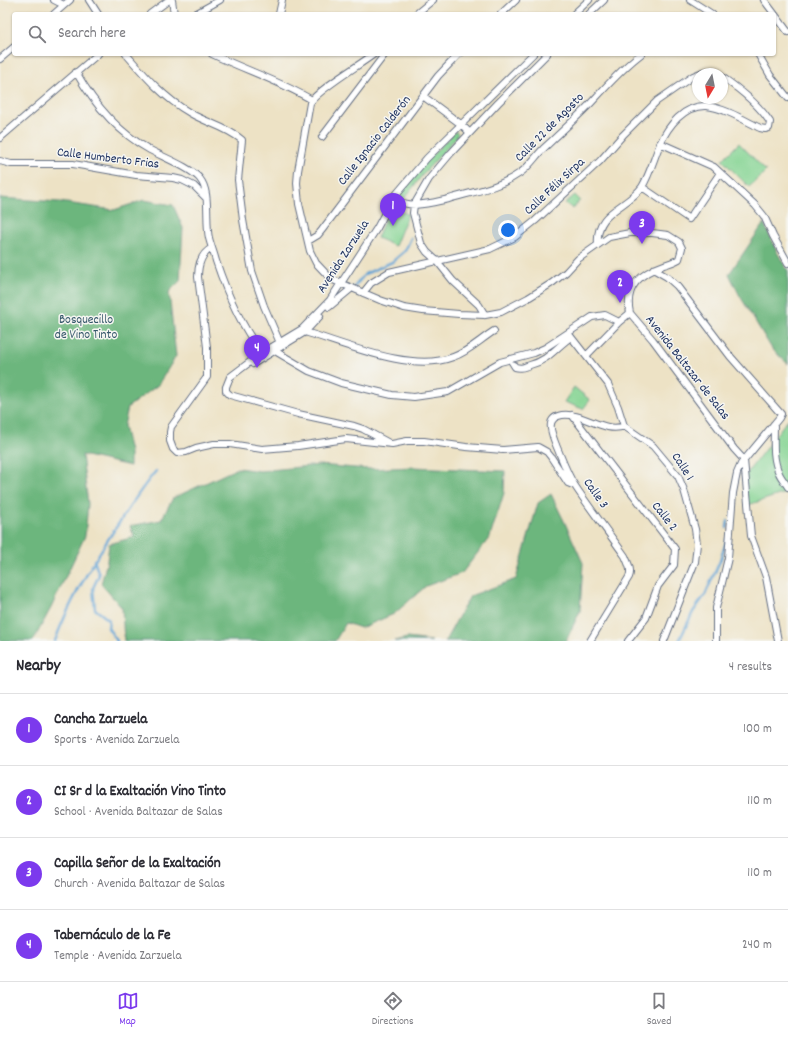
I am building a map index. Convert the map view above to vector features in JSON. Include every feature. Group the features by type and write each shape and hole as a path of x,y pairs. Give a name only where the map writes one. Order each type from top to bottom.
{"street":[{"path":"54,0 64,5"},
{"path":"56,12 70,0"},
{"path":"89,0 97,12"},
{"path":"153,12 171,0 174,12"},
{"path":"199,12 220,0"},
{"path":"279,12 282,0"},
{"path":"418,12 433,0"},
{"path":"503,12 516,0"},
{"path":"576,12 589,0"},
{"path":"591,12 604,0"},
{"path":"690,0 709,12"},
{"path":"764,0 773,12"},
{"path":"776,16 788,32"},
{"path":"0,59 12,49"},
{"path":"0,138 96,56"},
{"path":"128,56 154,86 172,102 190,113 234,133 242,140 238,180 242,220 252,271 267,313 280,343"},
{"path":"216,56 287,86 312,100 326,88 371,56"},
{"path":"322,137 383,56"},
{"name":"Calle Ignacio Calderón","path":"308,241 318,235 438,76 457,56"},
{"name":"Avenida Zarzuela","path":"227,390 230,377 262,353 273,349 280,343 303,330 330,300 377,228 393,198 427,158 531,56"},
{"path":"485,315 479,305 453,281 437,261 427,252 421,243 413,213 414,205 429,179 469,132 545,56"},
{"name":"Calle 22 de Agosto","path":"414,205 436,202 481,190 520,174 528,167 538,154 588,105 614,76 639,56"},
{"path":"759,56 770,75 788,98"},
{"path":"76,72 100,109 120,130 149,150 195,174 200,179 205,188 209,237 212,248 237,313 249,336 262,353"},
{"name":"Calle Félix Sirpa","path":"363,293 371,283 397,269 490,249 515,237 536,221 600,161 656,101 692,77"},
{"path":"598,244 599,232 604,220 608,214 629,199 642,187 660,143 672,123 683,114 698,107 713,108 764,130 769,128 770,122 762,112 728,81"},
{"path":"424,96 469,132"},
{"name":"Avenida Baltazar de Salas","path":"312,100 308,113 297,183 299,204 308,241 316,263 331,278 363,293 404,308 443,313 485,315 501,312 552,283 566,272 578,259 609,237 630,233 652,233 668,234 675,238 682,248 679,259 653,269 634,284 630,296 630,314 653,340 744,460"},
{"path":"660,143 714,167 755,205 764,216 788,263"},
{"name":"Calle Humberto Frias","path":"0,161 11,164 74,164 136,175 174,178 194,186 206,198"},
{"path":"642,187 689,219 720,173"},
{"path":"393,198 402,203 414,205"},
{"path":"212,248 203,255 198,266 198,277 207,347 208,370 206,379 171,427 170,441 173,449 177,453 214,444 230,444 262,449 298,446 346,439 392,444 416,440 466,447 503,450 538,447 547,452 568,483 575,486"},
{"path":"653,269 667,277 677,286 730,356 780,412 780,416 739,468 733,493 728,558 716,608 716,641"},
{"path":"352,288 336,300 303,330 273,349 237,375 227,390 298,414 354,426 392,444"},
{"path":"586,356 619,322 630,314"},
{"path":"510,359 515,367 521,369 540,362 548,357 570,335 592,317 605,315 619,322"},
{"path":"303,330 370,352 408,360 430,362 455,356 494,331"},
{"path":"273,349 309,370 341,383 392,395 414,397 448,392 500,362 534,353 570,335"},
{"path":"570,335 608,384 624,426 619,428 601,425 571,415"},
{"name":"Calle 3","path":"571,415 556,417 550,426 551,431 561,457 575,486 626,556 630,573 590,641"},
{"name":"Calle 2","path":"571,415 674,549 674,565 658,586 646,618 628,641"},
{"path":"774,424 774,449 776,462 779,474 788,487"},
{"name":"Calle 1","path":"624,426 653,446 678,476 684,490 697,544 695,562 664,641"},
{"path":"744,460 751,536 766,577 778,641"}],"green space":[{"path":"456,131 458,134 455,139 424,173 404,199 400,199 397,196 403,184"},
{"path":"739,143 766,171 749,187 722,160"},
{"path":"575,195 580,200 573,209 565,203"},
{"name":"Bosquecillo de Vino Tinto","path":"0,198 60,202 114,210 144,200 173,205 183,228 180,281 169,292 176,356 158,385 128,407 124,426 130,452 130,466 82,455 88,504 85,536 51,608 33,641 0,641"},
{"path":"390,207 408,214 395,246 377,238"},
{"path":"764,223 777,252 788,271 788,364 772,349 740,296 729,274"},
{"path":"574,387 590,400 583,409 564,402"},
{"path":"788,419 788,492 748,505 744,477"},
{"path":"319,465 368,469 413,467 505,471 504,493 490,537 462,573 426,586 394,614 361,628 346,623 335,641 124,641 122,608 101,584 107,561 109,544 134,537 130,526 161,520 173,498 238,468 260,471"},
{"path":"551,494 583,563 580,611 566,641 445,641 470,596 516,579 538,503"},
{"path":"407,638 432,641 394,641"}],"waterway":[{"path":"355,286 365,274 392,262 405,251 411,238"},
{"path":"55,641 75,595 92,566 137,496 156,471"},
{"path":"727,528 728,521"},
{"path":"679,641 693,612 705,595 720,561 727,539"},
{"path":"94,560 99,575 93,588 95,609 109,620 108,628 117,641"}],"place":[{"name":"Cancha Zarzuela","path":"393,226"},
{"name":"Capilla Señor de la Exaltación","path":"642,244"},
{"name":"CI Sr d la Exaltación Vino Tinto","path":"620,303"},
{"name":"Tabernáculo de la Fe","path":"257,368"}]}
